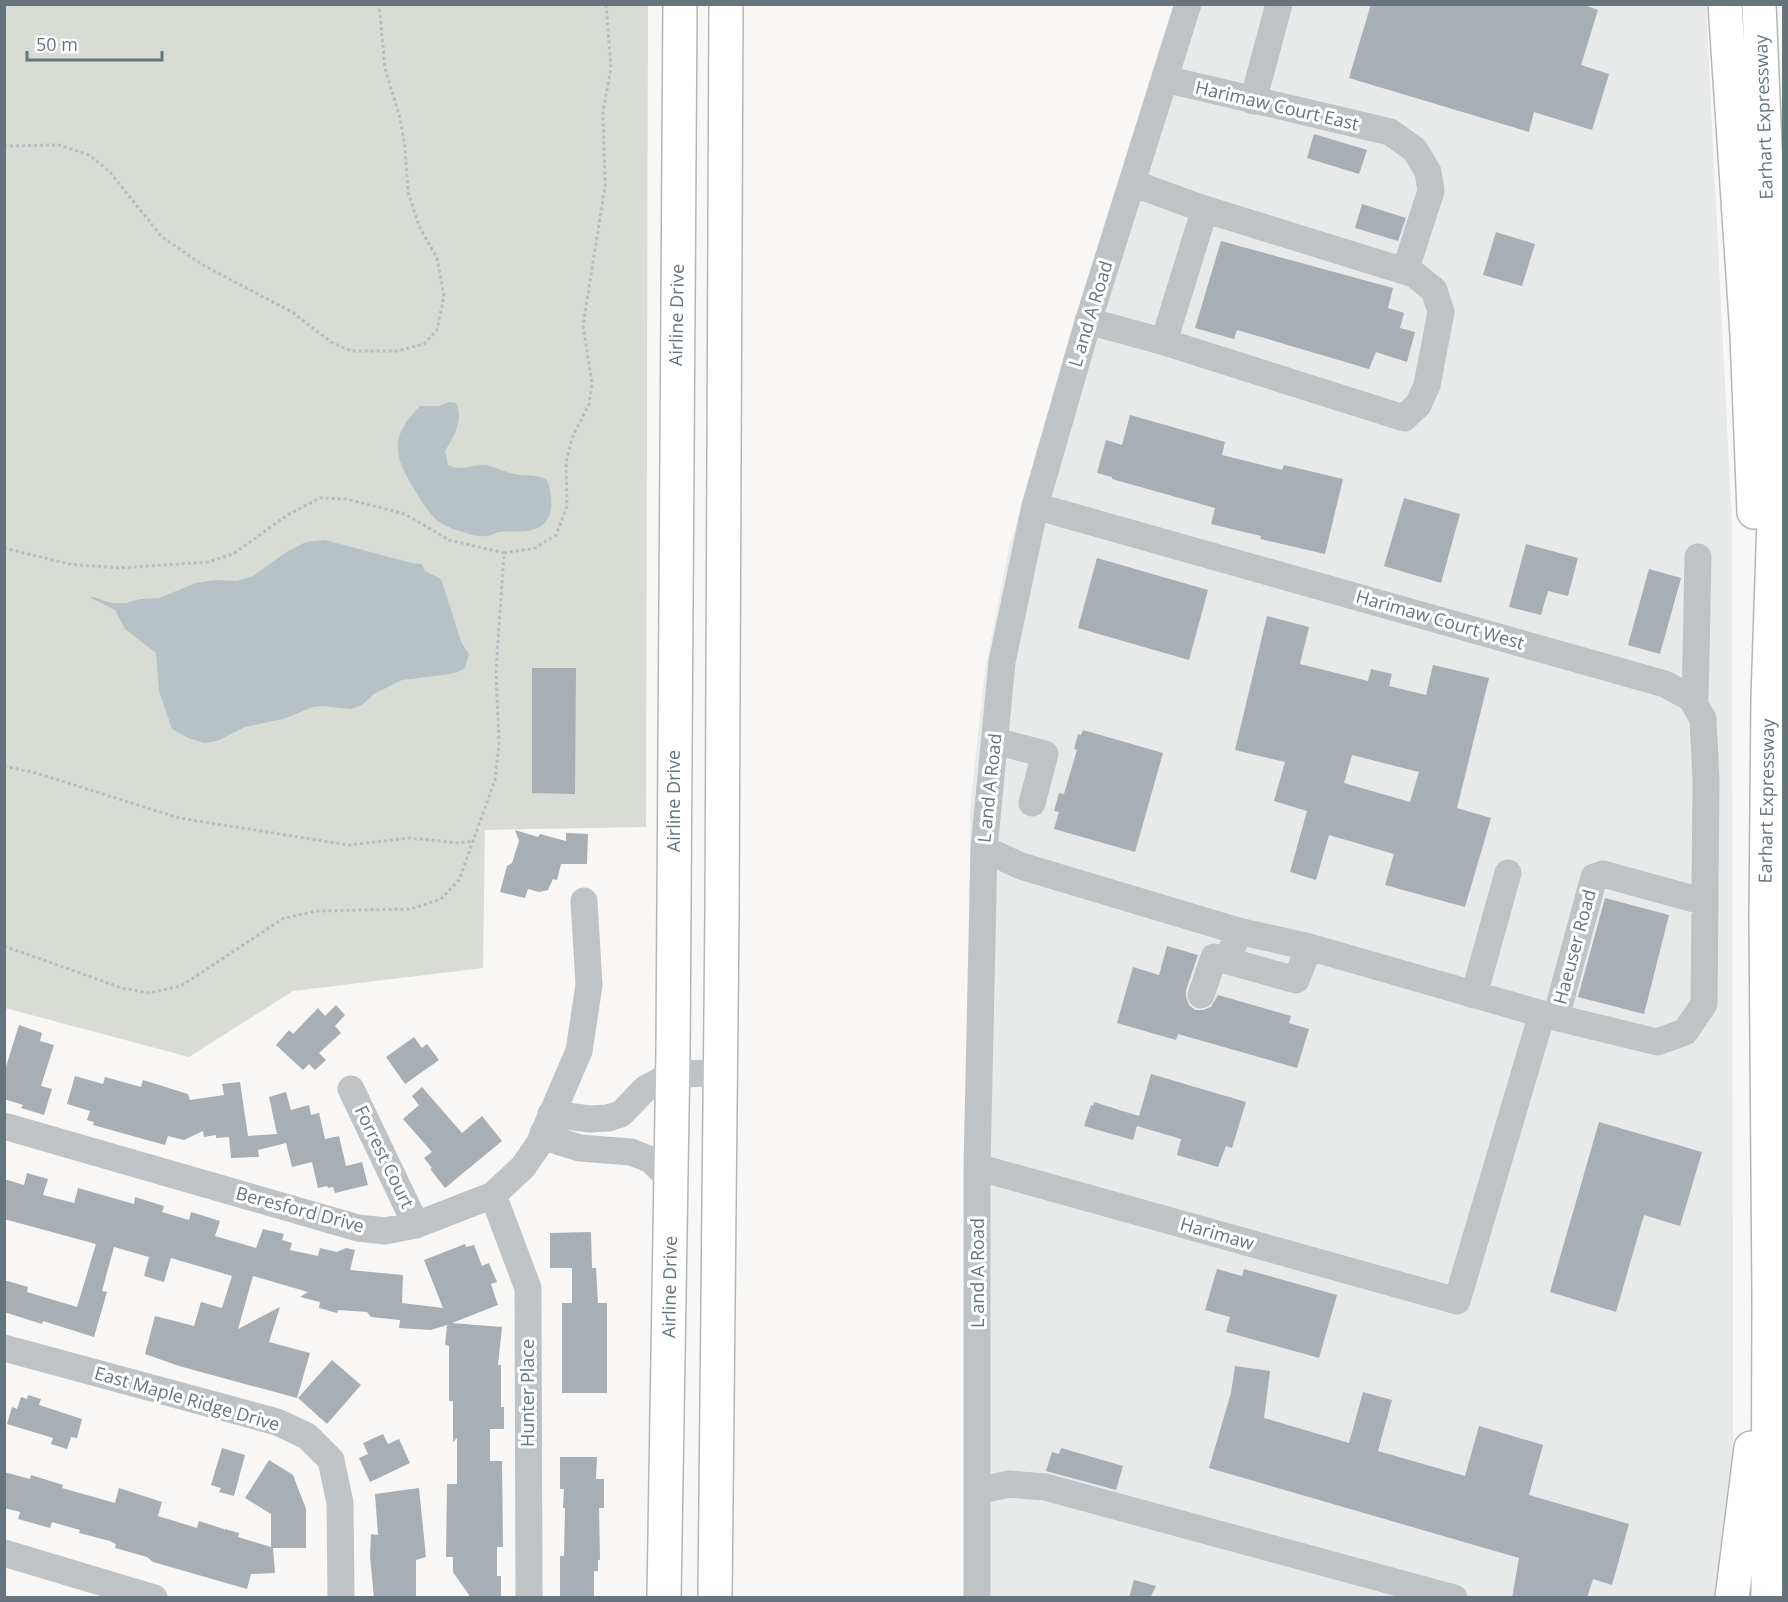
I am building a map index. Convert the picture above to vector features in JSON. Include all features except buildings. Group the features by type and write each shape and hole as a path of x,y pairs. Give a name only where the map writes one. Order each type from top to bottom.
{"highway":[{"name":"Airline Drive","path":"664,1598 673,1074 680,4"},
{"path":"715,1598 723,757 726,4"},
{"path":"1725,4 1747,335 1755,535 1768,699"},
{"name":"Earhart Expressway","path":"1759,4 1777,430 1768,699 1766,917 1769,1297 1768,1598"},
{"path":"677,369 724,366"},
{"path":"674,759 723,757"},
{"path":"1732,1598 1769,1297"}],"street":[{"name":"L and A Road","path":"977,1598 978,1167 984,849 1002,662 1035,506 1088,321 1188,4"},
{"path":"1253,100 1280,4"},
{"name":"Harimaw Court East","path":"1165,79 1390,132 1415,150 1428,172 1431,191 1405,271"},
{"path":"1088,321 1163,339 1404,418 1418,405 1427,385 1441,312 1434,290 1414,274 1202,211 1132,183"},
{"path":"1163,339 1202,211"},
{"name":"Harimaw Court West","path":"1035,506 1665,684 1691,698 1695,705"},
{"path":"984,849 1021,866 1238,931 1309,947 1549,1015 1657,1042 1685,1032 1704,1005 1707,780 1703,719 1695,705 1698,557"},
{"path":"995,741 1045,754 1032,803"},
{"path":"1474,995 1508,873"},
{"name":"Haeuser Road","path":"1457,1301 1594,877 1603,874 1705,902"},
{"name":"Beresford Drive","path":"4,1126 358,1228 385,1231 417,1226 493,1195 523,1167 539,1144 579,1051 589,985 584,901"},
{"path":"1228,961 1238,931"},
{"path":"1201,995 1214,957 1296,980 1309,947"},
{"path":"671,1180 651,1160 632,1152 580,1148 560,1142 547,1123 621,1114 645,1089 673,1074 720,1072"},
{"name":"Forrest Court","path":"351,1089 417,1226"},
{"path":"621,1114 623,1151"},
{"name":"Harimaw","path":"978,1167 1457,1301"},
{"name":"Hunter Place","path":"493,1195 528,1288 529,1598"},
{"name":"East Maple Ridge Drive","path":"4,1348 277,1422 307,1436 331,1460 340,1503 341,1598"},
{"path":"978,1491 1009,1484 1045,1486 1454,1598"},
{"path":"4,1553 154,1598"}],"path":[{"path":"4,146 60,145 89,155 109,171 162,237 202,265 292,312 331,342 351,351 398,351 424,344 437,330 444,296 437,258 419,226 408,192 405,147 400,118 385,68 379,4"},
{"path":"4,548 69,564 118,568 208,562 233,554 289,514 320,498 346,499 405,514 449,540 504,553 535,548 556,535 567,506 566,463 572,438 588,404 592,383 583,326 604,186 603,111 611,68 606,4"},
{"path":"4,946 122,988 149,993 181,986 284,918 318,911 411,909 441,899 459,880 495,780 500,743 496,670 504,553"},
{"path":"4,766 36,773 179,818 326,842 349,845 410,838 459,843 474,840"}],"shaded area":[{"path":"4,5 648,5 646,827 485,830 483,968 293,991 189,1057 5,1008"},
{"path":"1176,5 1706,5 1732,525 1733,1482 1715,1597 967,1598 970,808 985,670 1010,544"},
{"path":"450,402 456,403 459,416 455,434 445,451 448,465 462,468 486,465 514,474 547,480 551,496 551,512 543,524 527,531 499,532 490,536 482,536 448,527 438,521 429,511 403,468 399,458 399,438 410,417 420,406 439,406"},
{"path":"325,540 422,564 425,571 441,579 462,644 469,654 465,668 450,674 402,680 374,694 362,705 351,709 313,707 283,719 245,727 217,741 205,743 188,738 172,729 159,691 156,653 125,629 115,610 91,598 112,603 126,603 159,598 196,583 215,580 237,581 253,576 288,551 306,542"}]}
